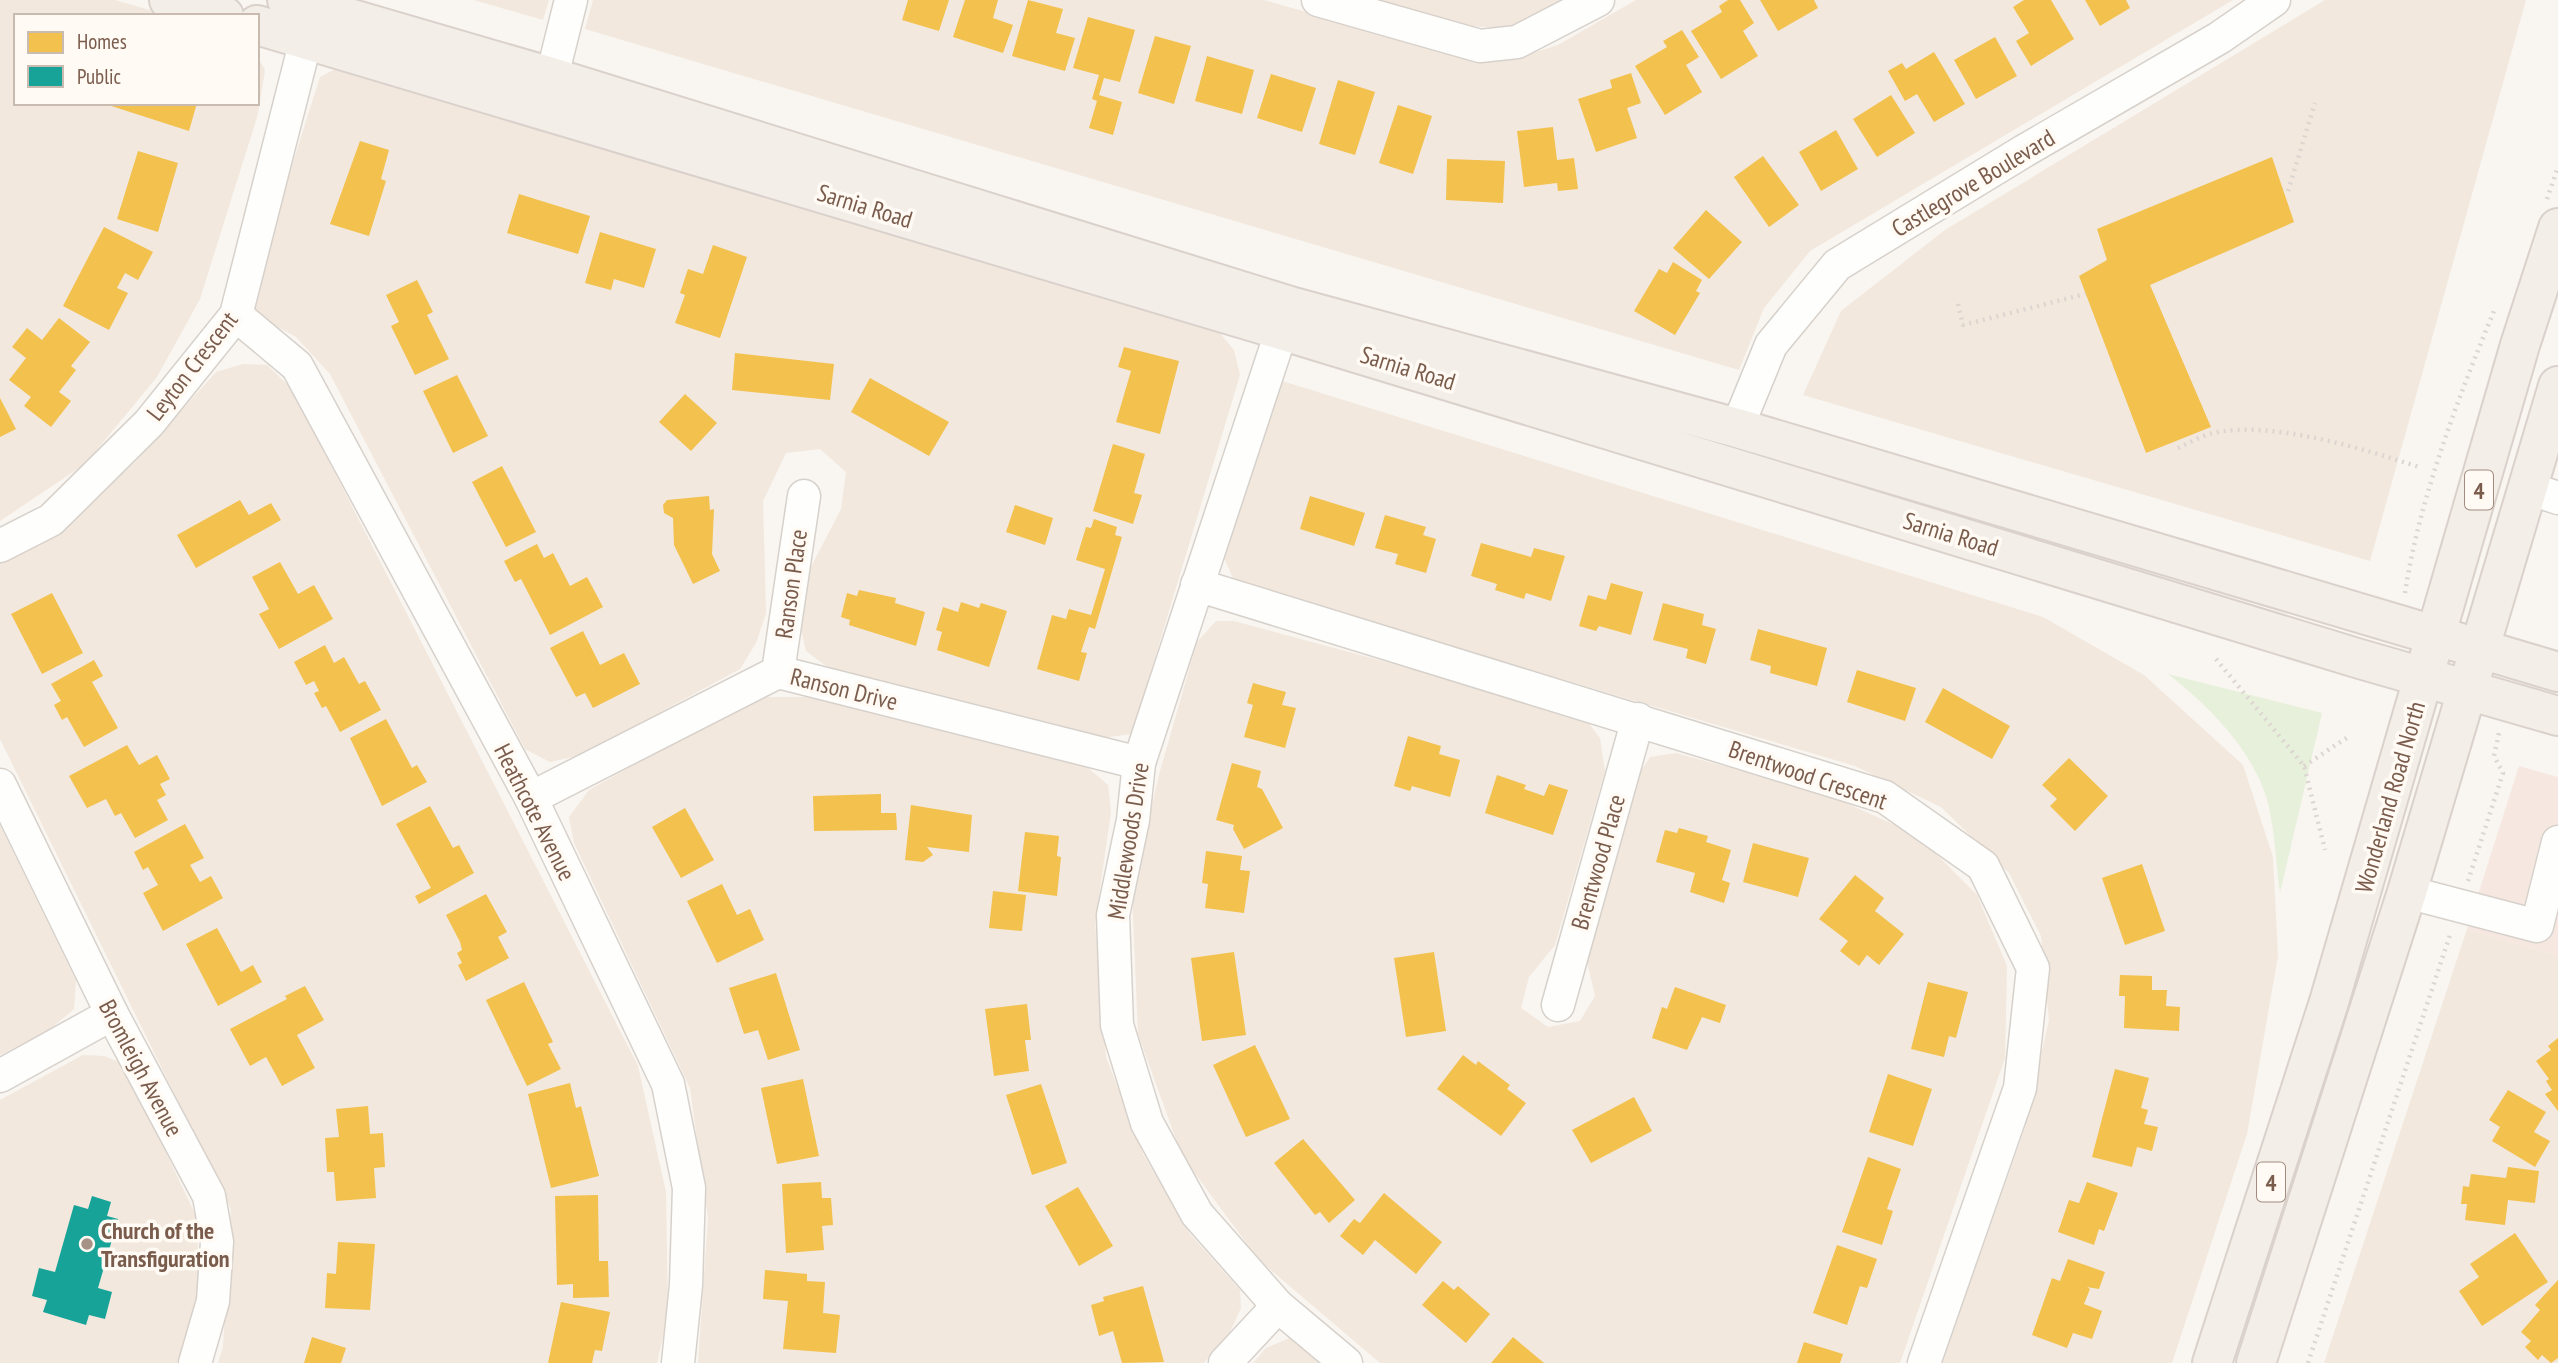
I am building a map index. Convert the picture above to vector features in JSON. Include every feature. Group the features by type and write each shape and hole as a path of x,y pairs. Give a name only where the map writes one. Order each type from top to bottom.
{"main road":[{"path":"169,0 216,14"},
{"name":"Sarnia Road","path":"259,26 302,16 1286,318 2424,678 2558,716"},
{"name":"Wonderland Road North","path":"2212,1363 2329,1002 2438,635 2520,345 2558,228"},
{"name":"Sarnia Road","path":"1286,318 1737,428 2558,672"},
{"name":"Wonderland Road North","path":"2256,1363 2407,892 2467,690 2543,493 2558,386"}],"street":[{"path":"547,93 571,0"},
{"path":"1318,0 1480,46 1517,42 1598,0"},
{"name":"Castlegrove Boulevard","path":"1737,428 1771,345 1837,265 2024,151 2219,38 2274,0"},
{"name":"Leyton Crescent","path":"0,547 51,520 149,423 236,315 302,16"},
{"name":"Heathcote Avenue","path":"236,315 297,366 531,798 668,1084 689,1188 686,1284 678,1363"},
{"name":"Middlewoods Drive","path":"1286,318 1139,763 1133,820 1113,915 1117,1025 1147,1123 1198,1214 1278,1306 1346,1363"},
{"name":"Ranson Place","path":"778,672 804,496"},
{"name":"Brentwood Crescent","path":"1197,585 1885,797 1983,866 2033,968 2020,1088 1924,1363"},
{"name":"Ranson Drive","path":"531,798 778,672 1139,763"},
{"name":"Brentwood Place","path":"1558,1005 1638,719"},
{"name":"Bromleigh Avenue","path":"0,785 112,1014 209,1196 216,1242 214,1301 195,1363"},
{"path":"2407,892 2538,926 2558,842"},
{"path":"0,1076 112,1014"},
{"path":"1226,1363 1278,1306"}],"path":[{"path":"2288,191 2315,103"},
{"path":"1958,304 1963,325 2085,294"},
{"path":"2178,448 2213,433 2264,432 2354,446 2419,467"},
{"path":"2216,659 2304,766 2325,850"},
{"path":"2308,1363 2503,773 2494,756 2500,730"},
{"path":"2304,766 2348,737"}],"shaded area":[{"path":"0,0 115,0 164,14 14,14 14,105 259,105 259,60 265,70 258,114 200,299 157,377 85,464 0,521"},
{"path":"474,0 549,0 543,20"},
{"path":"593,0 1264,0 1475,60 1518,58 1558,45 1636,0 2233,0 1810,251 1764,308 1739,370 585,29"},
{"path":"1365,0 1571,0 1551,11 1505,28 1449,25"},
{"path":"2325,0 2526,0 2370,561 1803,395 1841,311 1945,230"},
{"path":"343,65 1214,326 1234,350 1240,375 1132,734 1101,738 830,669 806,651 799,620 811,567 841,509 846,472 820,449 786,453 763,501 766,613 756,643 740,669 581,755 550,762 525,749 330,374 296,337 259,317 250,298 320,77"},
{"path":"243,364 267,365 292,389 638,1066 666,1192 668,1315 657,1363 218,1363 223,1347 231,1209 0,739 0,562 72,521 135,462 216,372"},
{"path":"1279,380 2043,617 2144,675 2243,765 2273,857 2278,956 2247,1134 2172,1363 1942,1363 2024,1131 2049,1020 2041,936 2009,873 1941,807 1855,766 1254,588 1233,578 1224,558"},
{"path":"1216,621 1234,621 1582,715 1600,738 1605,771 1555,945 1529,977 1521,1008 1548,1027 1580,1021 1595,996 1587,961 1598,913 1634,782 1650,757 1676,753 1826,794 1917,835 1977,895 2007,966 2005,1058 1900,1363 1380,1363 1259,1260 1182,1156 1138,1034 1132,892 1160,771 1197,642"},
{"path":"755,697 812,697 1087,767 1108,785 1111,812 1095,923 1106,1057 1143,1154 1190,1234 1240,1290 1241,1308 1229,1334 1204,1363 698,1363 708,1218 690,1088 574,843 569,817 589,790"},
{"path":"2519,766 2558,777 2558,956 2467,929"},
{"path":"0,825 76,981 74,1009 49,1030 0,1055"},
{"path":"2467,929 2558,956 2558,1363 2324,1363"},
{"path":"83,1055 104,1056 124,1064 195,1214 201,1282 182,1363 0,1363 0,1100"},
{"path":"1292,1337 1322,1363 1253,1363 1266,1348"}],"green space":[{"path":"2168,674 2322,713 2280,893 2268,803 2252,765 2214,715"}],"building: Homes":[{"path":"908,0 949,0 939,31 902,20"},
{"path":"965,0 998,0 993,18 1013,25 1003,53 953,37"},
{"path":"1028,0 1063,9 1056,33 1075,38 1065,71 1012,56"},
{"path":"1728,0 1740,0 1754,23 1743,31 1758,56 1721,79 1691,31 1722,12 1719,6"},
{"path":"1760,0 1814,0 1818,8 1778,31"},
{"path":"2024,0 2051,0 2074,39 2031,66 2016,41 2029,33 2013,7"},
{"path":"2085,0 2126,0 2130,8 2100,26"},
{"path":"1088,17 1135,30 1120,82 1104,78 1099,95 1122,102 1113,135 1089,128 1097,101 1092,99 1099,75 1073,68"},
{"path":"1682,30 1699,57 1686,65 1702,92 1665,115 1635,66 1667,47 1663,41"},
{"path":"1155,36 1191,46 1174,104 1138,93"},
{"path":"1995,37 2017,76 1976,99 1954,60"},
{"path":"1934,52 1965,104 1934,122 1917,94 1905,101 1888,71 1902,63 1906,69"},
{"path":"1207,56 1254,70 1242,114 1195,101"},
{"path":"1631,73 1641,103 1627,108 1637,138 1596,152 1578,99 1612,88 1610,80"},
{"path":"1271,74 1316,88 1302,132 1257,118"},
{"path":"1338,80 1375,92 1355,155 1319,144"},
{"path":"1891,95 1915,133 1877,157 1853,119"},
{"path":"108,105 196,105 189,131"},
{"path":"1398,105 1432,116 1413,174 1379,163"},
{"path":"1553,127 1557,160 1574,158 1578,189 1558,191 1557,183 1524,187 1517,131"},
{"path":"1836,130 1858,169 1821,191 1799,152"},
{"path":"360,141 389,150 381,179 386,181 369,236 330,224"},
{"path":"138,151 178,163 158,232 117,219"},
{"path":"1763,156 1799,205 1769,227 1734,177"},
{"path":"2272,157 2294,222 2150,285 2211,427 2146,453 2079,276 2107,260 2097,229"},
{"path":"1447,159 1505,161 1503,203 1446,200"},
{"path":"519,194 590,216 578,254 507,233"},
{"path":"1706,210 1742,242 1709,279 1673,248"},
{"path":"104,227 153,252 138,280 125,273 117,288 128,293 109,330 63,306"},
{"path":"600,232 656,249 644,288 614,279 611,290 585,283"},
{"path":"713,245 747,257 720,338 675,323 685,295 680,293 688,269 703,274"},
{"path":"1673,262 1702,280 1696,291 1700,293 1675,335 1634,311 1659,269 1667,273"},
{"path":"417,280 433,312 427,315 449,359 415,375 391,326 399,322 386,295"},
{"path":"59,318 90,342 71,366 76,370 59,392 71,401 51,427 24,406 31,397 9,380 26,358 12,347 27,328 42,340"},
{"path":"1124,347 1179,361 1160,434 1116,422 1131,371 1118,367"},
{"path":"735,353 834,364 830,400 732,390"},
{"path":"457,375 488,436 453,453 423,391"},
{"path":"870,378 949,422 929,456 851,412"},
{"path":"685,394 717,423 691,451 659,422"},
{"path":"0,398 16,429 0,437"},
{"path":"1113,444 1145,454 1134,493 1142,495 1133,524 1093,511"},
{"path":"502,466 536,532 506,547 472,482"},
{"path":"709,496 710,510 714,509 712,554 720,571 693,584 674,545 673,518 664,513 663,505 667,500"},
{"path":"1310,496 1365,513 1354,546 1300,529"},
{"path":"240,500 249,515 271,503 281,520 196,568 177,535"},
{"path":"1015,505 1053,518 1045,545 1006,532"},
{"path":"1385,515 1426,527 1423,535 1436,539 1426,573 1395,564 1398,554 1375,548"},
{"path":"1094,519 1117,527 1115,535 1122,537 1095,629 1089,627 1081,652 1087,653 1079,681 1037,669 1052,615 1066,619 1069,609 1091,615 1105,569 1076,560 1086,527 1091,528"},
{"path":"1481,543 1531,557 1534,548 1565,556 1551,601 1526,593 1524,599 1495,590 1497,584 1471,576"},
{"path":"537,544 544,558 553,553 570,586 587,577 603,607 550,635 521,579 515,582 504,561"},
{"path":"280,562 298,594 314,585 333,619 279,649 259,614 269,609 252,577"},
{"path":"1611,583 1643,592 1631,635 1599,626 1596,631 1579,626 1588,595 1606,600"},
{"path":"859,590 896,598 895,603 925,612 916,646 849,625 850,620 841,617 847,593 857,596"},
{"path":"52,593 83,653 42,674 11,614"},
{"path":"961,602 979,608 981,603 1007,611 989,667 937,650 942,632 936,630 943,607 958,612"},
{"path":"1663,603 1704,614 1702,625 1716,629 1706,664 1686,658 1688,649 1653,640"},
{"path":"1758,629 1827,648 1817,686 1770,673 1771,666 1750,660"},
{"path":"583,631 600,665 624,653 640,684 593,708 585,693 576,697 550,648"},
{"path":"325,645 334,663 344,657 359,684 365,681 381,710 340,732 326,706 322,708 314,693 319,691 314,681 306,685 294,662"},
{"path":"94,660 103,676 92,682 118,728 84,747 67,717 62,720 54,705 61,701 51,684"},
{"path":"1857,670 1916,688 1905,721 1847,702"},
{"path":"1253,683 1286,692 1282,705 1296,708 1285,748 1244,737 1253,705 1247,703"},
{"path":"1943,688 2010,726 1992,759 1925,722"},
{"path":"386,719 412,768 417,765 427,782 382,806 350,738"},
{"path":"1408,736 1441,746 1439,754 1460,760 1450,797 1412,786 1410,791 1394,786"},
{"path":"127,745 139,765 157,755 170,779 160,784 166,795 157,800 168,820 135,838 121,813 115,816 106,799 87,808 69,776"},
{"path":"2069,758 2108,796 2075,831 2050,806 2057,799 2042,785"},
{"path":"1232,763 1261,771 1257,787 1262,789 1283,828 1244,849 1233,829 1234,825 1216,820"},
{"path":"1497,775 1526,785 1524,789 1544,796 1549,784 1568,790 1553,835 1485,813"},
{"path":"881,794 881,813 896,813 897,830 814,831 813,796"},
{"path":"911,805 972,815 969,852 927,847 933,855 923,862 905,860"},
{"path":"430,806 453,848 459,845 474,873 419,904 415,896 431,888 396,824"},
{"path":"685,808 714,860 681,878 652,827"},
{"path":"185,824 204,858 190,865 200,882 211,876 223,898 163,931 143,893 158,885 148,867 143,870 134,852"},
{"path":"1679,828 1708,836 1706,842 1731,850 1722,880 1730,883 1724,903 1690,892 1695,873 1656,862 1665,830 1677,833"},
{"path":"1025,832 1059,836 1057,856 1061,857 1057,896 1018,891"},
{"path":"1753,843 1809,858 1798,897 1743,882"},
{"path":"1206,851 1242,856 1240,870 1250,871 1244,913 1205,908 1208,884 1202,883"},
{"path":"2142,864 2165,931 2125,945 2102,878"},
{"path":"1855,875 1884,898 1875,911 1904,934 1879,965 1867,955 1859,966 1840,951 1848,941 1819,919"},
{"path":"722,884 737,915 750,909 764,940 717,963 687,901"},
{"path":"993,891 1026,895 1022,931 989,928"},
{"path":"486,894 507,932 498,937 509,958 466,981 458,965 462,963 457,953 462,950 460,942 446,915"},
{"path":"217,928 241,972 253,965 262,982 218,1006 186,944"},
{"path":"1234,952 1246,1035 1202,1041 1191,958"},
{"path":"1434,952 1446,1031 1406,1037 1394,958"},
{"path":"776,973 800,1050 768,1060 758,1030 744,1034 729,988"},
{"path":"2120,975 2152,976 2152,990 2167,990 2166,1006 2180,1007 2179,1031 2124,1028 2125,996 2119,996"},
{"path":"524,982 553,1042 548,1044 561,1069 527,1086 486,1000"},
{"path":"1928,982 1968,992 1956,1038 1949,1036 1944,1057 1911,1049"},
{"path":"305,986 324,1020 297,1035 315,1068 282,1086 266,1057 250,1066 230,1029 287,999 285,996"},
{"path":"1675,987 1726,1005 1720,1023 1702,1017 1687,1050 1652,1038 1662,1007 1667,1009"},
{"path":"1027,1004 1031,1040 1025,1040 1029,1071 994,1076 985,1009"},
{"path":"2558,1038 2558,1111 2545,1094 2552,1090 2546,1081 2549,1079 2536,1061 2551,1050 2548,1046"},
{"path":"1255,1045 1290,1119 1246,1137 1213,1065"},
{"path":"1463,1055 1476,1065 1478,1061 1510,1085 1507,1089 1526,1103 1501,1136 1437,1089"},
{"path":"2115,1069 2149,1078 2141,1108 2148,1110 2144,1124 2158,1127 2152,1151 2137,1147 2132,1167 2092,1157"},
{"path":"1888,1074 1932,1089 1913,1146 1869,1132"},
{"path":"803,1079 819,1156 777,1164 761,1088"},
{"path":"570,1083 576,1108 581,1106 599,1176 551,1188 528,1094"},
{"path":"1041,1084 1067,1163 1032,1175 1006,1095"},
{"path":"2508,1090 2546,1112 2534,1132 2550,1141 2535,1167 2492,1141 2500,1127 2489,1120"},
{"path":"1634,1097 1652,1131 1591,1163 1572,1130"},
{"path":"368,1106 370,1134 383,1133 385,1167 374,1168 376,1198 336,1201 334,1172 327,1172 325,1138 339,1137 336,1109"},
{"path":"1303,1139 1355,1200 1329,1223 1320,1212 1315,1215 1274,1163"},
{"path":"1868,1157 1901,1169 1887,1209 1893,1211 1882,1245 1842,1232"},
{"path":"2508,1167 2539,1171 2535,1203 2508,1200 2505,1225 2465,1220 2467,1204 2461,1204 2463,1186 2469,1187 2471,1174 2506,1178"},
{"path":"821,1182 822,1198 831,1198 833,1225 822,1226 824,1250 786,1253 782,1184"},
{"path":"2087,1182 2118,1193 2104,1231 2099,1229 2094,1245 2058,1232 2069,1200 2079,1203"},
{"path":"1078,1187 1113,1246 1079,1266 1045,1206"},
{"path":"1384,1193 1442,1242 1416,1274 1375,1240 1363,1255 1340,1236 1354,1219 1360,1223"},
{"path":"598,1195 599,1261 608,1261 609,1297 573,1298 573,1284 557,1285 555,1196"},
{"path":"2515,1233 2548,1282 2482,1326 2459,1291 2479,1277 2470,1264"},
{"path":"338,1242 375,1244 370,1310 325,1308 327,1273 336,1274"},
{"path":"1837,1245 1877,1259 1867,1288 1860,1286 1847,1325 1813,1313"},
{"path":"2068,1259 2105,1272 2099,1289 2087,1287 2090,1289 2084,1304 2102,1311 2092,1339 2073,1333 2067,1348 2032,1335 2052,1278 2060,1281"},
{"path":"765,1270 807,1274 807,1281 825,1282 823,1313 840,1315 836,1353 783,1349 788,1301 763,1299"},
{"path":"2558,1280 2558,1358 2551,1363 2542,1355 2538,1360 2525,1347 2531,1341 2521,1332 2540,1310 2535,1305"},
{"path":"1443,1281 1454,1290 1458,1286 1490,1314 1466,1343 1422,1305"},
{"path":"1143,1286 1164,1362 1122,1363 1113,1331 1099,1336 1091,1305 1104,1301 1103,1297"},
{"path":"561,1302 610,1312 602,1351 595,1350 592,1363 548,1363"},
{"path":"312,1337 346,1348 341,1363 304,1363"},
{"path":"1513,1337 1544,1363 1491,1363"},
{"path":"1804,1342 1843,1354 1840,1363 1797,1363"}],"building: Public":[{"name":"Church of the Transfiguration","path":"92,1196 111,1202 107,1216 118,1219 98,1288 112,1292 105,1319 89,1315 86,1325 43,1312 47,1300 32,1296 39,1268 55,1272 74,1205 88,1209"}],"place":[{"name":"Church of the Transfiguration","path":"87,1244"}]}
